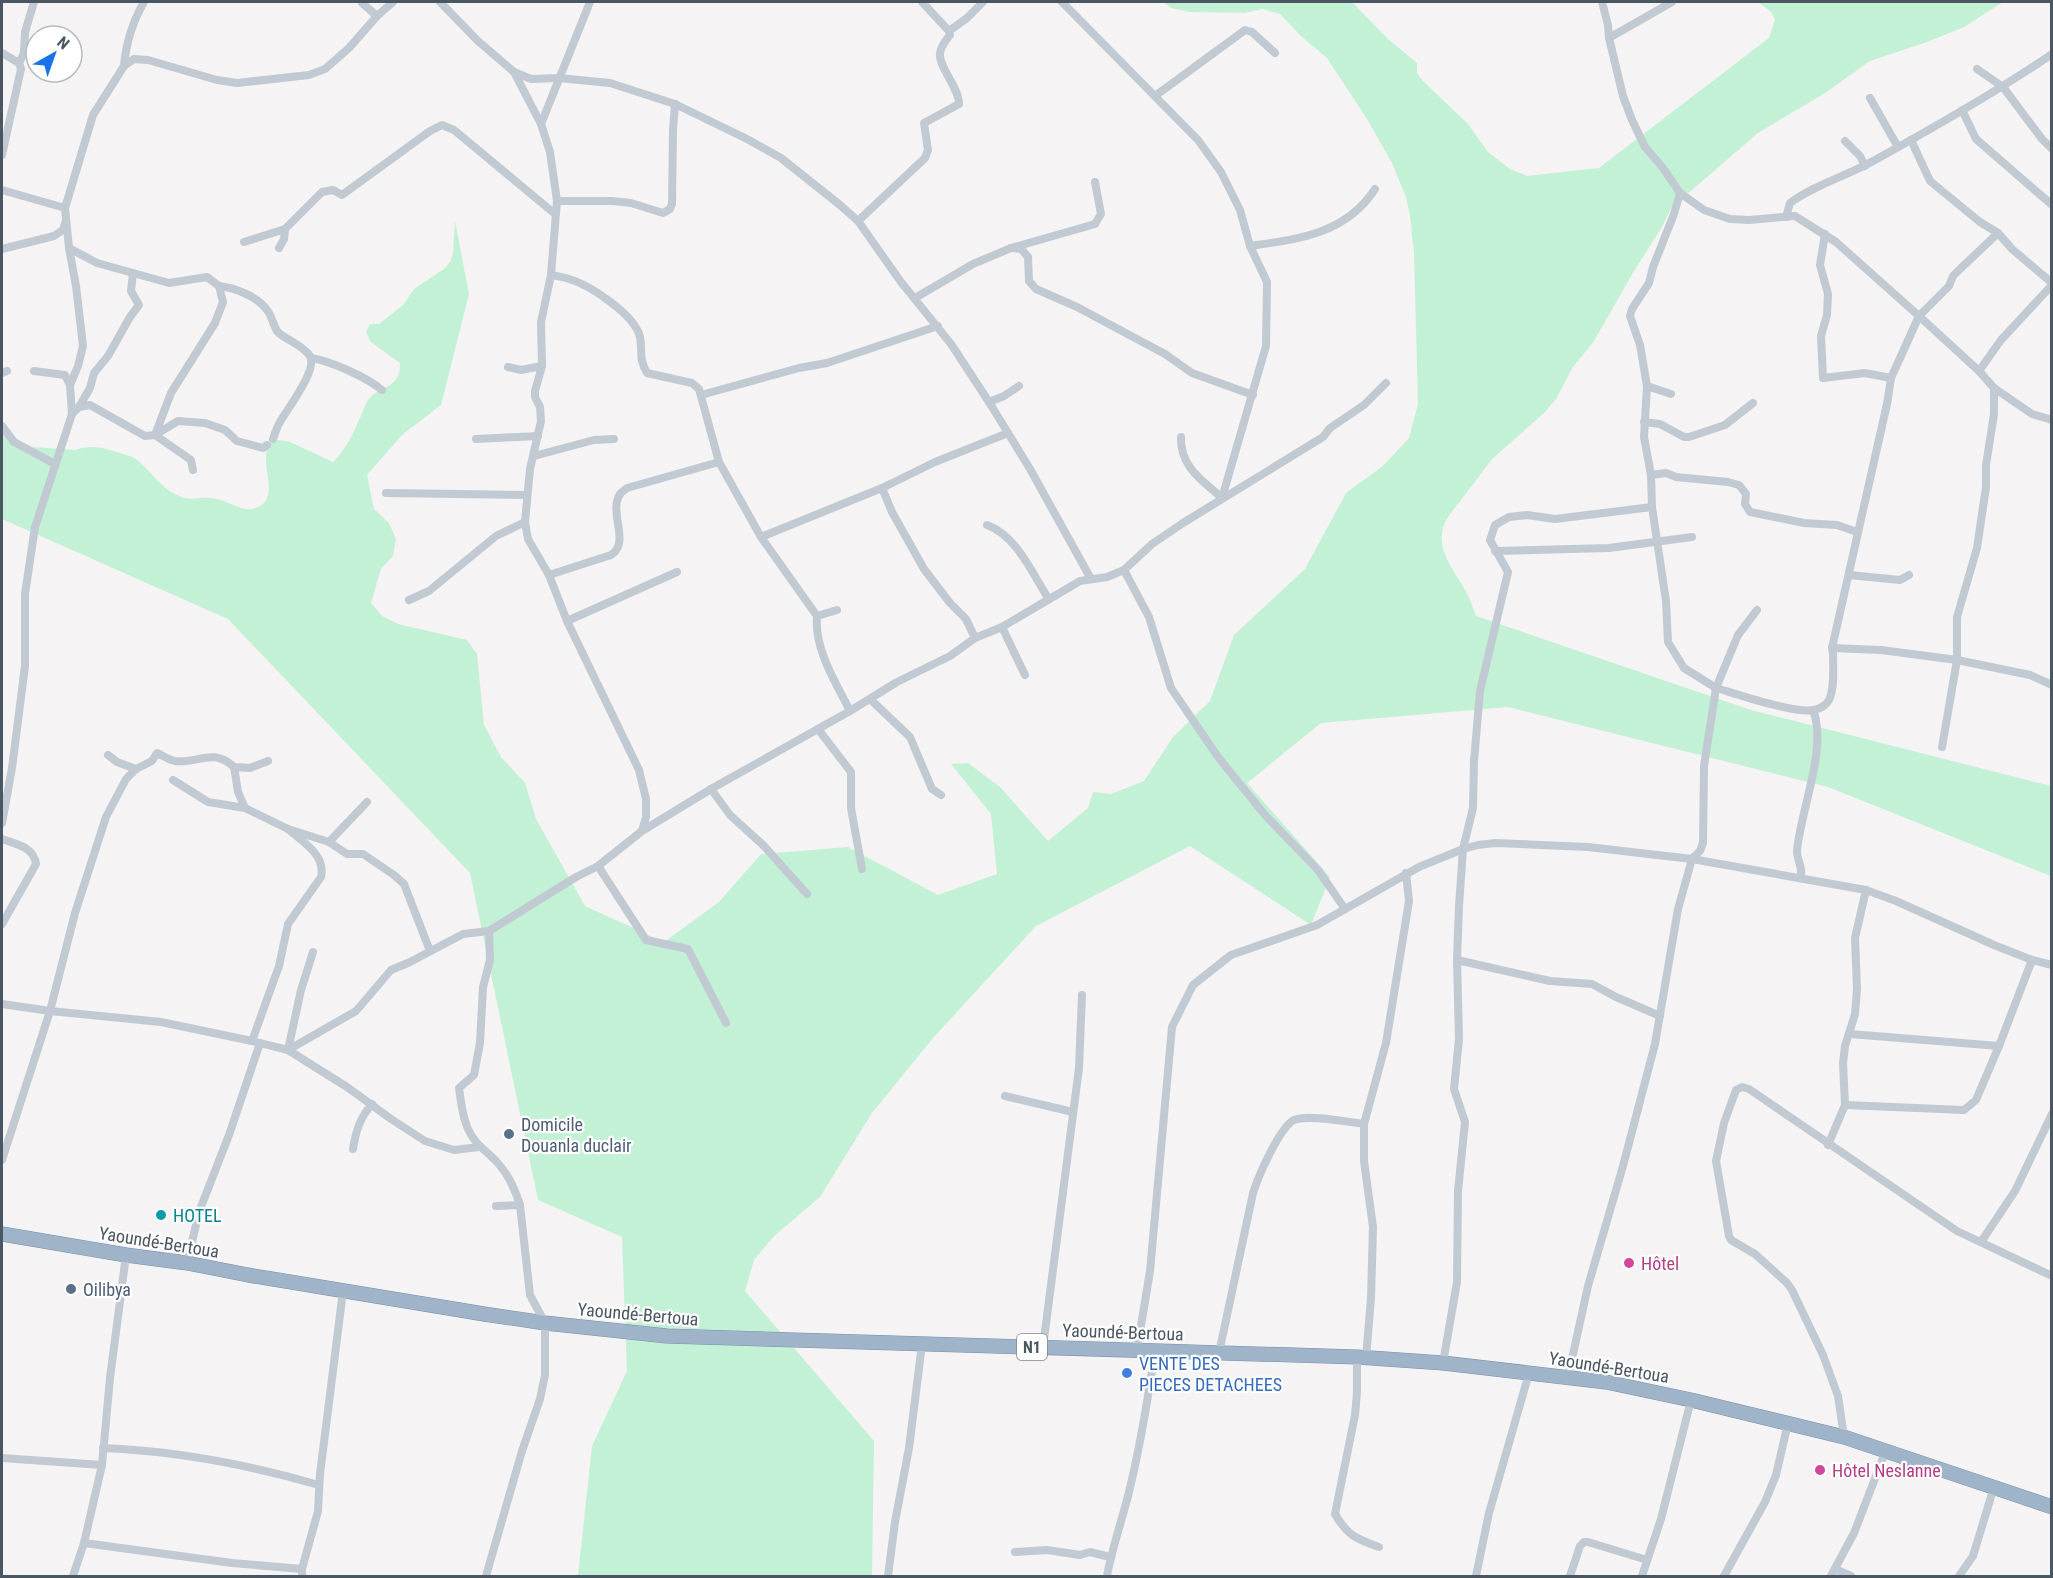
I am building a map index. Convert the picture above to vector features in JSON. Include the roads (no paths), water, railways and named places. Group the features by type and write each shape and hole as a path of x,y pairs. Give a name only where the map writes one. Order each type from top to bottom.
{"highway":[{"name":"Yaoundé-Bertoua","path":"2,1234 545,1323 667,1336 1361,1358 1443,1363 1606,1382 1844,1437 2052,1507"}],"street":[{"path":"19,63 24,53 25,32 34,2"},
{"path":"124,66 125,47 134,19 144,2"},
{"path":"70,385 83,346 65,208 93,115 124,66 134,59 148,60 217,80 237,83 309,75 325,69 350,48 377,16 393,2"},
{"path":"440,2 478,41 514,72 531,79 559,78 610,83 675,104 781,158 858,221 901,282 938,326 989,402 1047,498 1091,579"},
{"path":"541,124 590,2"},
{"path":"858,221 925,158 928,150 924,123 959,104 958,96 940,58 940,50 950,35 949,31 922,2"},
{"path":"949,31 983,2"},
{"path":"1062,2 1198,140 1221,172 1240,210 1250,246 1267,282 1266,346 1222,498"},
{"path":"1602,2 1623,96 1632,120 1645,147 1680,193 1704,210 1730,219 1795,216 1826,234 1919,316 1979,371 1994,388 2032,414 2052,420"},
{"path":"1609,38 1672,2"},
{"path":"362,3 377,16"},
{"path":"1155,96 1245,30 1252,32 1275,53"},
{"path":"2,53 19,63 21,69 2,155"},
{"path":"1786,217 1790,203 1806,191 1865,166 2004,87 2052,54"},
{"path":"1977,69 2004,87 2052,149"},
{"path":"514,72 541,124 550,152 557,201 551,275 541,322 542,366 535,391 541,421 526,495 525,522 528,539 549,575 567,621 639,770 646,799 646,817 642,831"},
{"path":"1870,98 1898,147"},
{"path":"557,201 631,203 663,213 670,209 675,104"},
{"path":"1962,110 1976,139 2052,205"},
{"path":"244,242 285,229 322,192 333,190 342,195 430,131 442,125 453,130 555,214"},
{"path":"1911,140 1930,181 1980,222 1998,232 2012,249 2052,284 2001,340 1979,371"},
{"path":"1845,141 1860,156 1865,166"},
{"path":"915,298 973,264 1011,249 1095,224 1101,214 1095,182"},
{"path":"1250,246 1305,237 1326,230 1353,213 1368,200 1375,189"},
{"path":"2,190 65,208"},
{"path":"1680,193 1649,283 1630,316 1640,345 1647,386 1644,437 1651,475 1652,507 1666,602 1668,642 1684,668 1716,688 1796,709 1813,710 1823,707 1831,694 1832,648 1891,378 1919,316 1949,286 1953,276 1960,268 1998,232"},
{"path":"2,249 54,236 63,230 66,220"},
{"path":"279,248 284,239 285,229"},
{"path":"1826,234 1820,265 1828,294 1827,315 1821,336 1823,378 1865,373 1891,378"},
{"path":"69,248 97,263 170,283 207,277 219,286 232,288 261,303 269,312 278,332 292,339 311,358 345,369 382,390"},
{"path":"1011,249 1021,249 1028,257 1029,281 1036,290 1077,307 1165,354 1192,373 1253,395"},
{"path":"72,414 90,388 94,373 108,356 139,305 131,291 133,273"},
{"path":"551,275 583,284 620,310 640,336 641,363 647,373 692,383 699,389 719,462 761,537 817,616 816,629 829,668 850,711"},
{"path":"155,435 171,393 215,323 223,302 219,286"},
{"path":"701,394 826,363 938,326"},
{"path":"79,407 90,405 145,436 155,435 178,421 205,423 225,430 242,443 263,448 270,442 279,423 294,402 312,363 311,358"},
{"path":"508,367 521,370 542,366"},
{"path":"2,823 12,768 25,666 25,594 35,527 72,414 70,385 65,375 34,371"},
{"path":"288,1050 356,1011 391,970 464,934 489,931 576,877 598,866 642,831 711,789 850,711 897,681 950,656 975,638 1002,627 1080,581 1107,577 1124,570 1152,544 1222,498 1323,437 1330,428 1364,405 1386,383"},
{"path":"989,402 1020,386"},
{"path":"1647,386 1671,394"},
{"path":"1942,747 1957,660 1957,617 1977,548 1986,487 1986,465 1994,414 1994,388"},
{"path":"1644,422 1660,424 1684,437 1689,437 1733,421 1753,403"},
{"path":"2,426 14,442 55,464"},
{"path":"761,537 1008,433"},
{"path":"155,435 191,460 194,470"},
{"path":"476,439 538,436"},
{"path":"1181,437 1181,447 1189,468 1222,498"},
{"path":"534,456 594,440 615,439"},
{"path":"549,575 617,551 619,544 617,504 619,495 627,488 719,462"},
{"path":"1651,475 1666,473 1676,477 1739,485 1746,494 1745,504 1750,513 1804,523 1837,525 1857,532"},
{"path":"882,488 892,513 924,569 950,603 966,619 975,638"},
{"path":"386,494 526,495"},
{"path":"1443,1363 1457,1282 1458,1191 1465,1122 1454,1089 1459,1039 1457,960 1463,849 1473,808 1474,761 1480,691 1508,572 1490,540 1495,525 1509,517 1527,515 1556,519 1652,507"},
{"path":"409,600 429,591 496,536 525,522"},
{"path":"987,525 997,529 1020,552 1048,598"},
{"path":"1495,551 1609,548 1692,537"},
{"path":"1124,570 1149,617 1171,688 1218,757 1265,814 1318,870 1345,909"},
{"path":"567,621 677,572"},
{"path":"1849,575 1900,580 1909,575"},
{"path":"817,616 837,610"},
{"path":"1568,1377 1588,1286 1655,1044 1678,909 1692,859 1700,851 1703,843 1704,766 1716,688 1738,635 1757,610"},
{"path":"1002,627 1026,675"},
{"path":"1832,648 1881,650 1957,660 2030,675 2052,685"},
{"path":"870,699 910,737 932,789 941,795"},
{"path":"1800,878 1802,873 1797,853 1815,762 1817,720 1813,710"},
{"path":"818,729 850,772 851,808 862,868"},
{"path":"2,1160 50,1011 75,913 106,817 126,779 136,769 153,761 157,753 174,761 215,756 234,767 250,768 268,761"},
{"path":"108,755 123,765 136,769"},
{"path":"234,767 238,792 245,808"},
{"path":"173,780 208,802 245,808 288,829 329,842 347,854 363,854 404,884 430,951"},
{"path":"711,789 730,815 763,845 807,894"},
{"path":"329,842 367,802"},
{"path":"187,1263 199,1212 229,1135 279,966 288,924 321,877 322,864 314,852 288,829"},
{"path":"2,839 29,850 35,856 36,864 2,924"},
{"path":"1137,1350 1150,1271 1172,1027 1193,985 1231,955 1317,925 1406,873 1463,849 1495,843 1576,846 1692,859 1866,890 2032,960 2052,964"},
{"path":"598,866 646,940 688,949 726,1023"},
{"path":"1379,1547 1356,1539 1341,1526 1335,1514 1355,1415 1371,1298 1373,1227 1364,1161 1364,1124 1386,1042 1409,901 1406,873"},
{"path":"1828,1145 1845,1105 1843,1063 1845,1046 1855,1014 1856,938 1866,890"},
{"path":"486,1576 546,1375 545,1323 530,1295 520,1205 506,1174 495,1160 479,1147 468,1130 459,1088 474,1075 480,1043 483,987 490,960 489,931"},
{"path":"288,1050 301,990 313,952"},
{"path":"1457,960 1550,981 1592,984 1660,1016"},
{"path":"1845,1105 1964,1110 1976,1100 2032,960"},
{"path":"1043,1347 1079,1068 1082,995"},
{"path":"2,1004 161,1022 288,1050 372,1104 391,1119 434,1144 454,1150 479,1147"},
{"path":"1850,1034 1999,1046"},
{"path":"1844,1437 1838,1396 1823,1355 1792,1290 1755,1254 1731,1240 1729,1236 1716,1161 1724,1123 1736,1090 1742,1087 1749,1089 1828,1145 1958,1231 2052,1276"},
{"path":"1005,1096 1073,1112"},
{"path":"353,1149 357,1127 363,1114 372,1104"},
{"path":"1981,1242 2015,1191 2052,1114"},
{"path":"1219,1353 1253,1193 1259,1176 1287,1125 1295,1119 1318,1118 1364,1124"},
{"path":"496,1206 520,1205"},
{"path":"73,1576 84,1543 102,1465 126,1256"},
{"path":"84,1543 302,1573 318,1511 319,1485 343,1291"},
{"path":"888,1576 895,1522 909,1448 922,1344"},
{"path":"1107,1576 1110,1557 1128,1495 1155,1350"},
{"path":"1476,1576 1489,1513 1529,1373"},
{"path":"1642,1576 1661,1520 1691,1400"},
{"path":"1724,1576 1765,1502 1776,1475 1788,1423"},
{"path":"103,1448 238,1465 279,1473 319,1485"},
{"path":"1851,1576 1833,1573 1854,1533 1886,1450"},
{"path":"2,1458 102,1465"},
{"path":"1959,1576 1973,1556 1994,1487"},
{"path":"1570,1576 1580,1546 1584,1542 1647,1560"},
{"path":"1015,1552 1047,1550 1080,1555 1090,1552 1110,1557"}],"place":[{"name":"Domicile Douanla duclair","path":"509,1134"},
{"name":"HOTEL","path":"161,1215"},
{"name":"Hôtel","path":"1629,1263"},
{"name":"Oilibya","path":"71,1289"},
{"name":"VENTE DES PIECES DETACHEES","path":"1127,1373"},
{"name":"Hôtel Neslanne","path":"1820,1470"}]}
